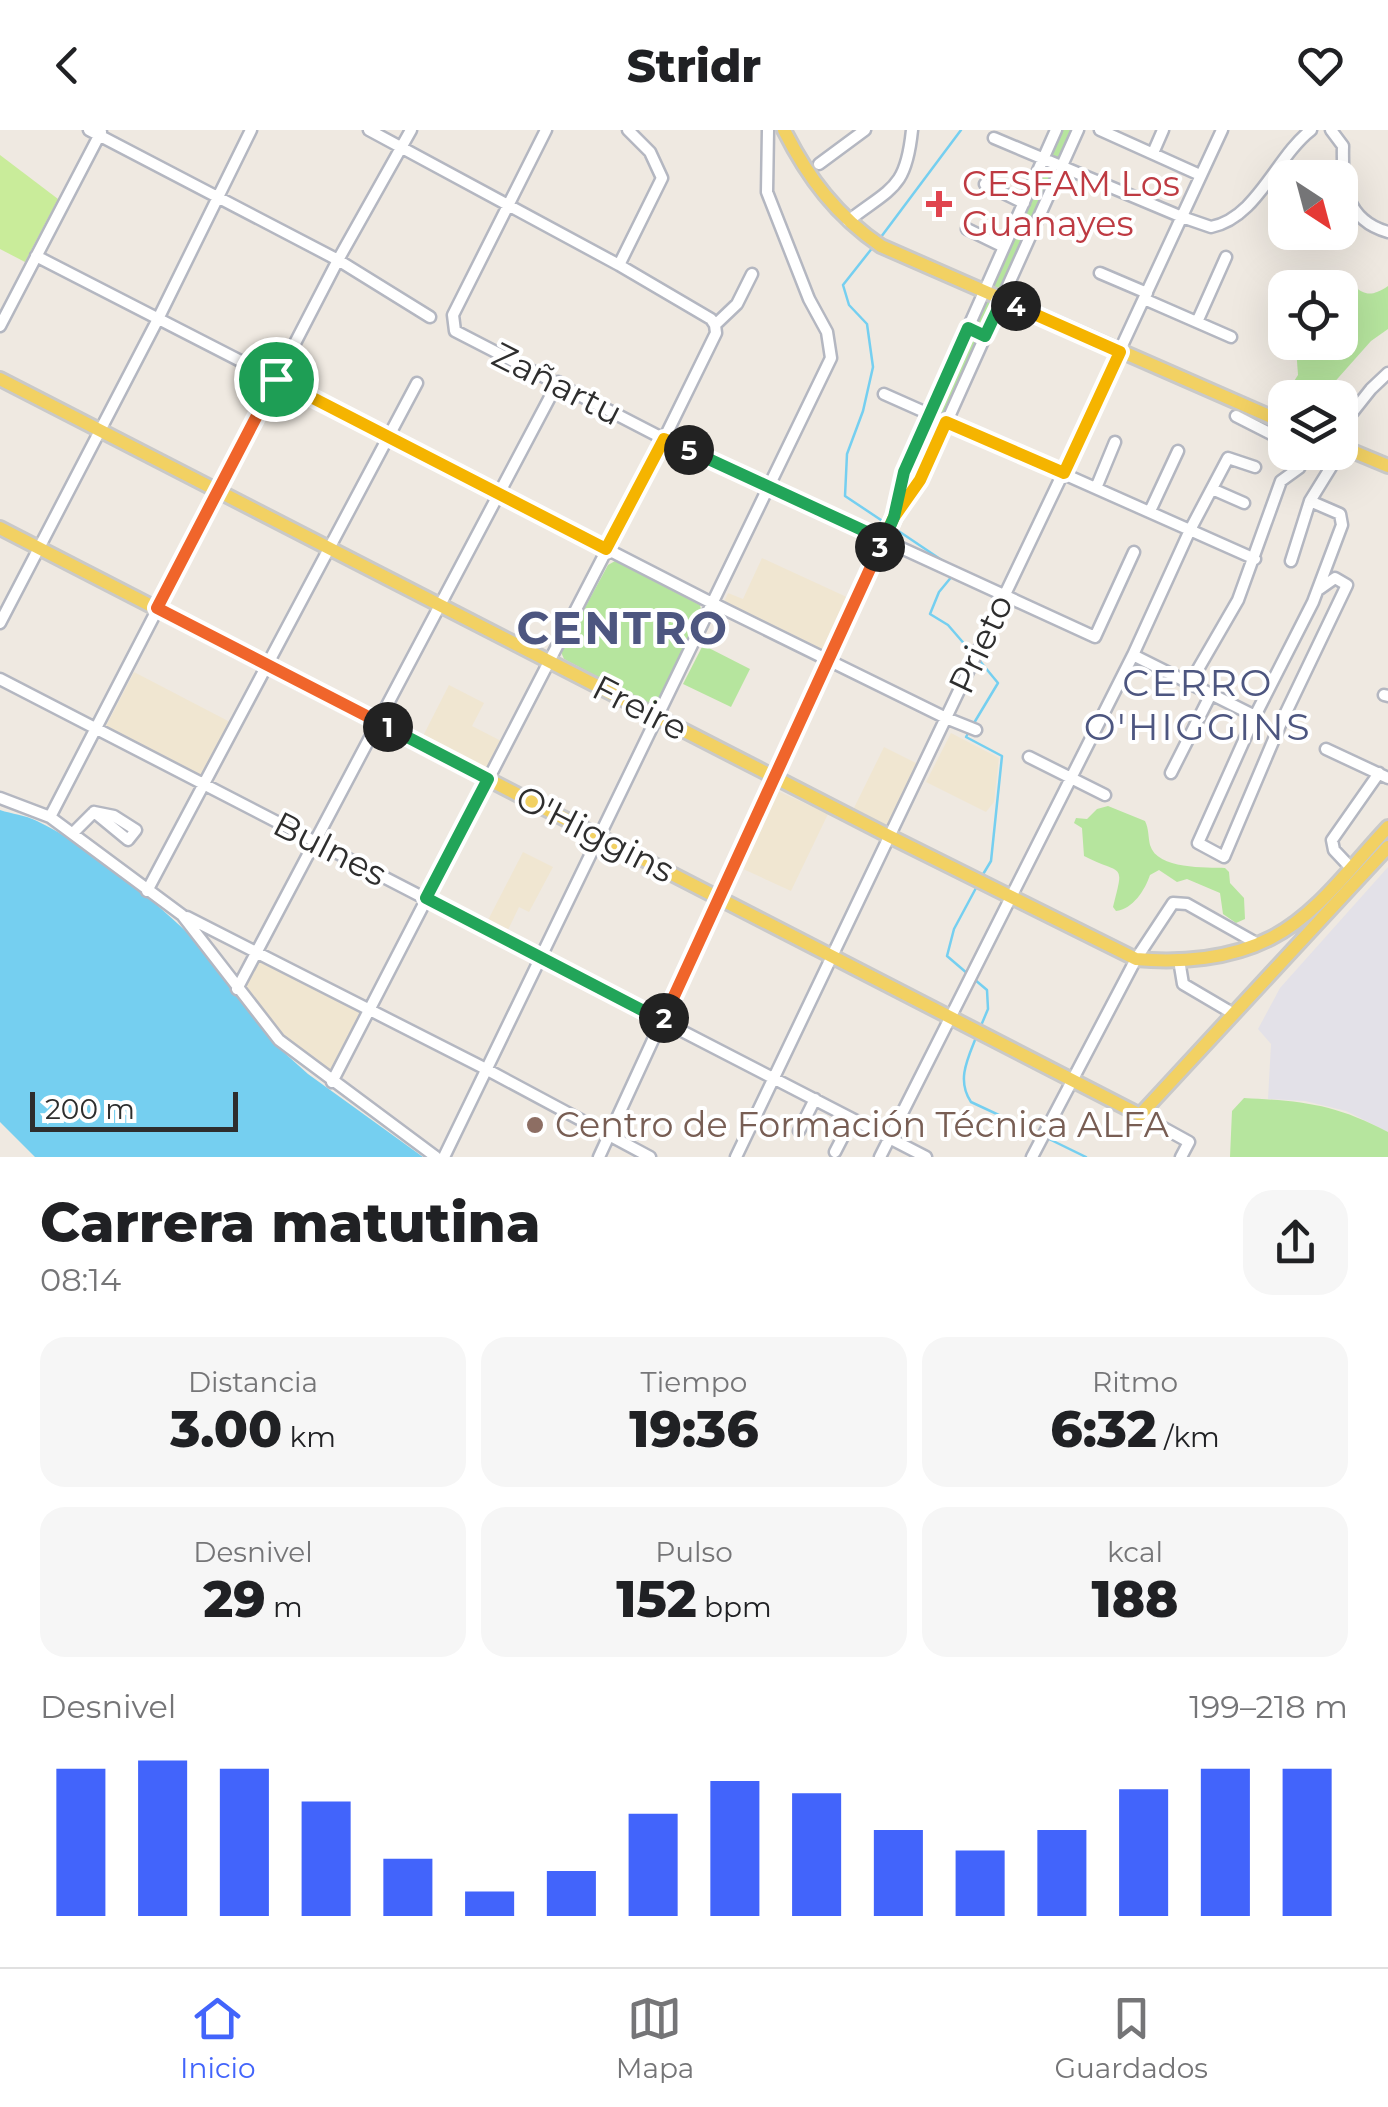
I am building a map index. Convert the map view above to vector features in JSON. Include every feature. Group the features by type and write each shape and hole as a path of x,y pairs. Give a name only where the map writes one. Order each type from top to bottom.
{"main road":[{"path":"784,130 811,178 848,221 881,246 1268,416"},
{"name":"Freire","path":"0,380 1136,959 1179,960 1258,944 1288,927 1326,893 1388,827"},
{"path":"1358,454 1388,466"},
{"name":"O'Higgins","path":"0,528 1140,1115"},
{"path":"1140,1115 1388,847"},
{"path":"1325,915 1326,893"},
{"path":"1288,927 1314,928"},
{"path":"1258,944 1274,952 1279,965"}],"street":[{"path":"0,623 251,130"},
{"path":"332,1082 716,333 710,319 620,265 369,130"},
{"path":"50,817 338,260 411,130"},
{"path":"507,207 544,134 529,130"},
{"path":"444,1157 832,358 827,332 809,299 767,192 768,130"},
{"path":"819,164 865,130"},
{"path":"848,221 902,178 912,130"},
{"path":"894,517 901,483 1056,130"},
{"path":"599,1157 894,517 946,422 1078,130"},
{"path":"1100,130 1200,175"},
{"path":"1153,154 1163,130"},
{"name":"Prieto","path":"736,1157 1064,473 1222,130"},
{"path":"994,138 1206,227 1233,219 1311,130"},
{"path":"1331,130 1343,146 1341,170 1351,206 1366,222 1388,232"},
{"path":"620,265 662,178 650,152 629,131"},
{"path":"0,326 97,132 338,260 430,316"},
{"path":"985,184 1024,203"},
{"name":"Zañartu","path":"507,207 453,315 455,331 664,439 1096,637 1134,552"},
{"path":"966,229 1004,247"},
{"path":"36,256 714,605 976,730"},
{"path":"1197,322 1226,257"},
{"path":"997,263 1015,270"},
{"path":"1100,273 1231,337"},
{"path":"715,326 736,304 752,274"},
{"path":"968,328 985,336"},
{"path":"1358,405 1388,373"},
{"path":"236,989 558,382"},
{"path":"146,891 417,383"},
{"path":"884,394 1255,559"},
{"path":"1236,416 1268,432"},
{"path":"1096,488 1115,442"},
{"path":"1150,512 1178,451"},
{"path":"880,1157 1134,655 1190,530 1228,458 1256,467"},
{"path":"1190,684 1221,634 1255,559 1280,481 1296,470"},
{"path":"1291,561 1310,500 1329,470"},
{"path":"901,483 906,490 912,490"},
{"path":"1212,488 1244,503"},
{"path":"1310,500 1340,514 1342,519 1318,590 1198,843 1224,857 1280,725 1347,585 1335,578 1318,590"},
{"path":"1134,655 1255,716"},
{"name":"Bulnes","path":"0,679 926,1157"},
{"path":"1171,773 1211,694"},
{"path":"1326,749 1383,776 1332,840 1332,848 1350,866"},
{"path":"1029,757 1105,795"},
{"path":"0,798 50,817 182,914 650,1157"},
{"path":"73,833 94,812"},
{"path":"1032,1157 1136,959 1173,902 1187,904 1258,944"},
{"path":"182,914 278,1040 436,1157"},
{"path":"1179,960 1185,987 1234,1014"},
{"path":"799,1131 814,1100"},
{"name":"O'Higgins","path":"1140,1115 1189,1142 1181,1157"},
{"path":"836,1152 852,1119"}],"shaded area":[{"path":"762,558 851,599 825,654 723,604 728,593 743,599"},
{"path":"134,672 230,722 202,777 105,728"},
{"path":"449,685 484,703 472,726 503,742 488,772 421,740"},
{"path":"951,733 999,758 994,802 986,812 926,782"},
{"path":"884,747 918,764 889,828 853,810"},
{"path":"778,791 828,814 791,891 741,868"},
{"path":"523,852 553,867 529,912 519,907 508,930 488,920"},
{"path":"1388,867 1388,1132 1346,1111 1305,1101 1268,1099 1271,1044 1258,1029 1280,988"},
{"path":"259,961 361,1012 332,1074 284,1040 244,990"}],"green space":[{"path":"1060,130 1071,130 918,476 909,472"},
{"path":"0,155 58,199 25,262 0,249"},
{"path":"1388,286 1388,329 1358,356 1358,288 1372,293"},
{"path":"1297,360 1354,360 1336,380 1295,380"},
{"path":"615,561 700,605 702,614 660,705 654,707 564,659 561,652 608,565"},
{"path":"703,645 750,669 731,707 683,684"},
{"path":"1108,806 1145,821 1150,845 1162,859 1183,866 1225,868 1230,883 1244,898 1245,919 1236,923 1223,914 1220,893 1187,879 1177,882 1159,870 1150,875 1133,903 1116,911 1113,907 1119,875 1084,856 1082,828 1074,823 1076,818 1087,819 1097,809"},
{"path":"1244,1098 1302,1103 1351,1115 1388,1132 1388,1157 1230,1157 1232,1111"}],"water":[{"path":"0,810 57,831 143,893 198,943 279,1048 308,1074 423,1157 35,1157 0,1122"}],"waterway":[{"path":"881,237 961,130"},
{"path":"873,247 843,285 849,305 867,324 873,367 863,411 847,454 845,496 887,524"},
{"path":"894,528 952,567"},
{"path":"953,575 939,592 930,614 948,625 973,654"},
{"path":"974,723 998,683 979,660"},
{"path":"970,730 966,737 1002,756 991,861 982,876"},
{"path":"968,974 947,956 954,929 976,888"},
{"path":"974,979 987,990 988,1009 980,1028"},
{"path":"977,1035 964,1077 971,1102 1040,1134"},
{"path":"1047,1138 1086,1157"}],"place":[{"name":"CESFAM Los Guanayes","path":"939,204"},
{"name":"Centro de Formación Técnica ALFA","path":"535,1125"}],"district":[{"name":"CENTRO","path":"623,628"},
{"name":"CERRO O'HIGGINS","path":"1198,705"}],"route":[{"path":"276,379 157,608 488,779 426,898 663,1021 715,905 884,540 894,517 920,480 946,422 1064,473 1120,352 1002,300 985,336 968,328 904,472 894,517 886,534 884,540 664,439 606,549 276,379"}]}
